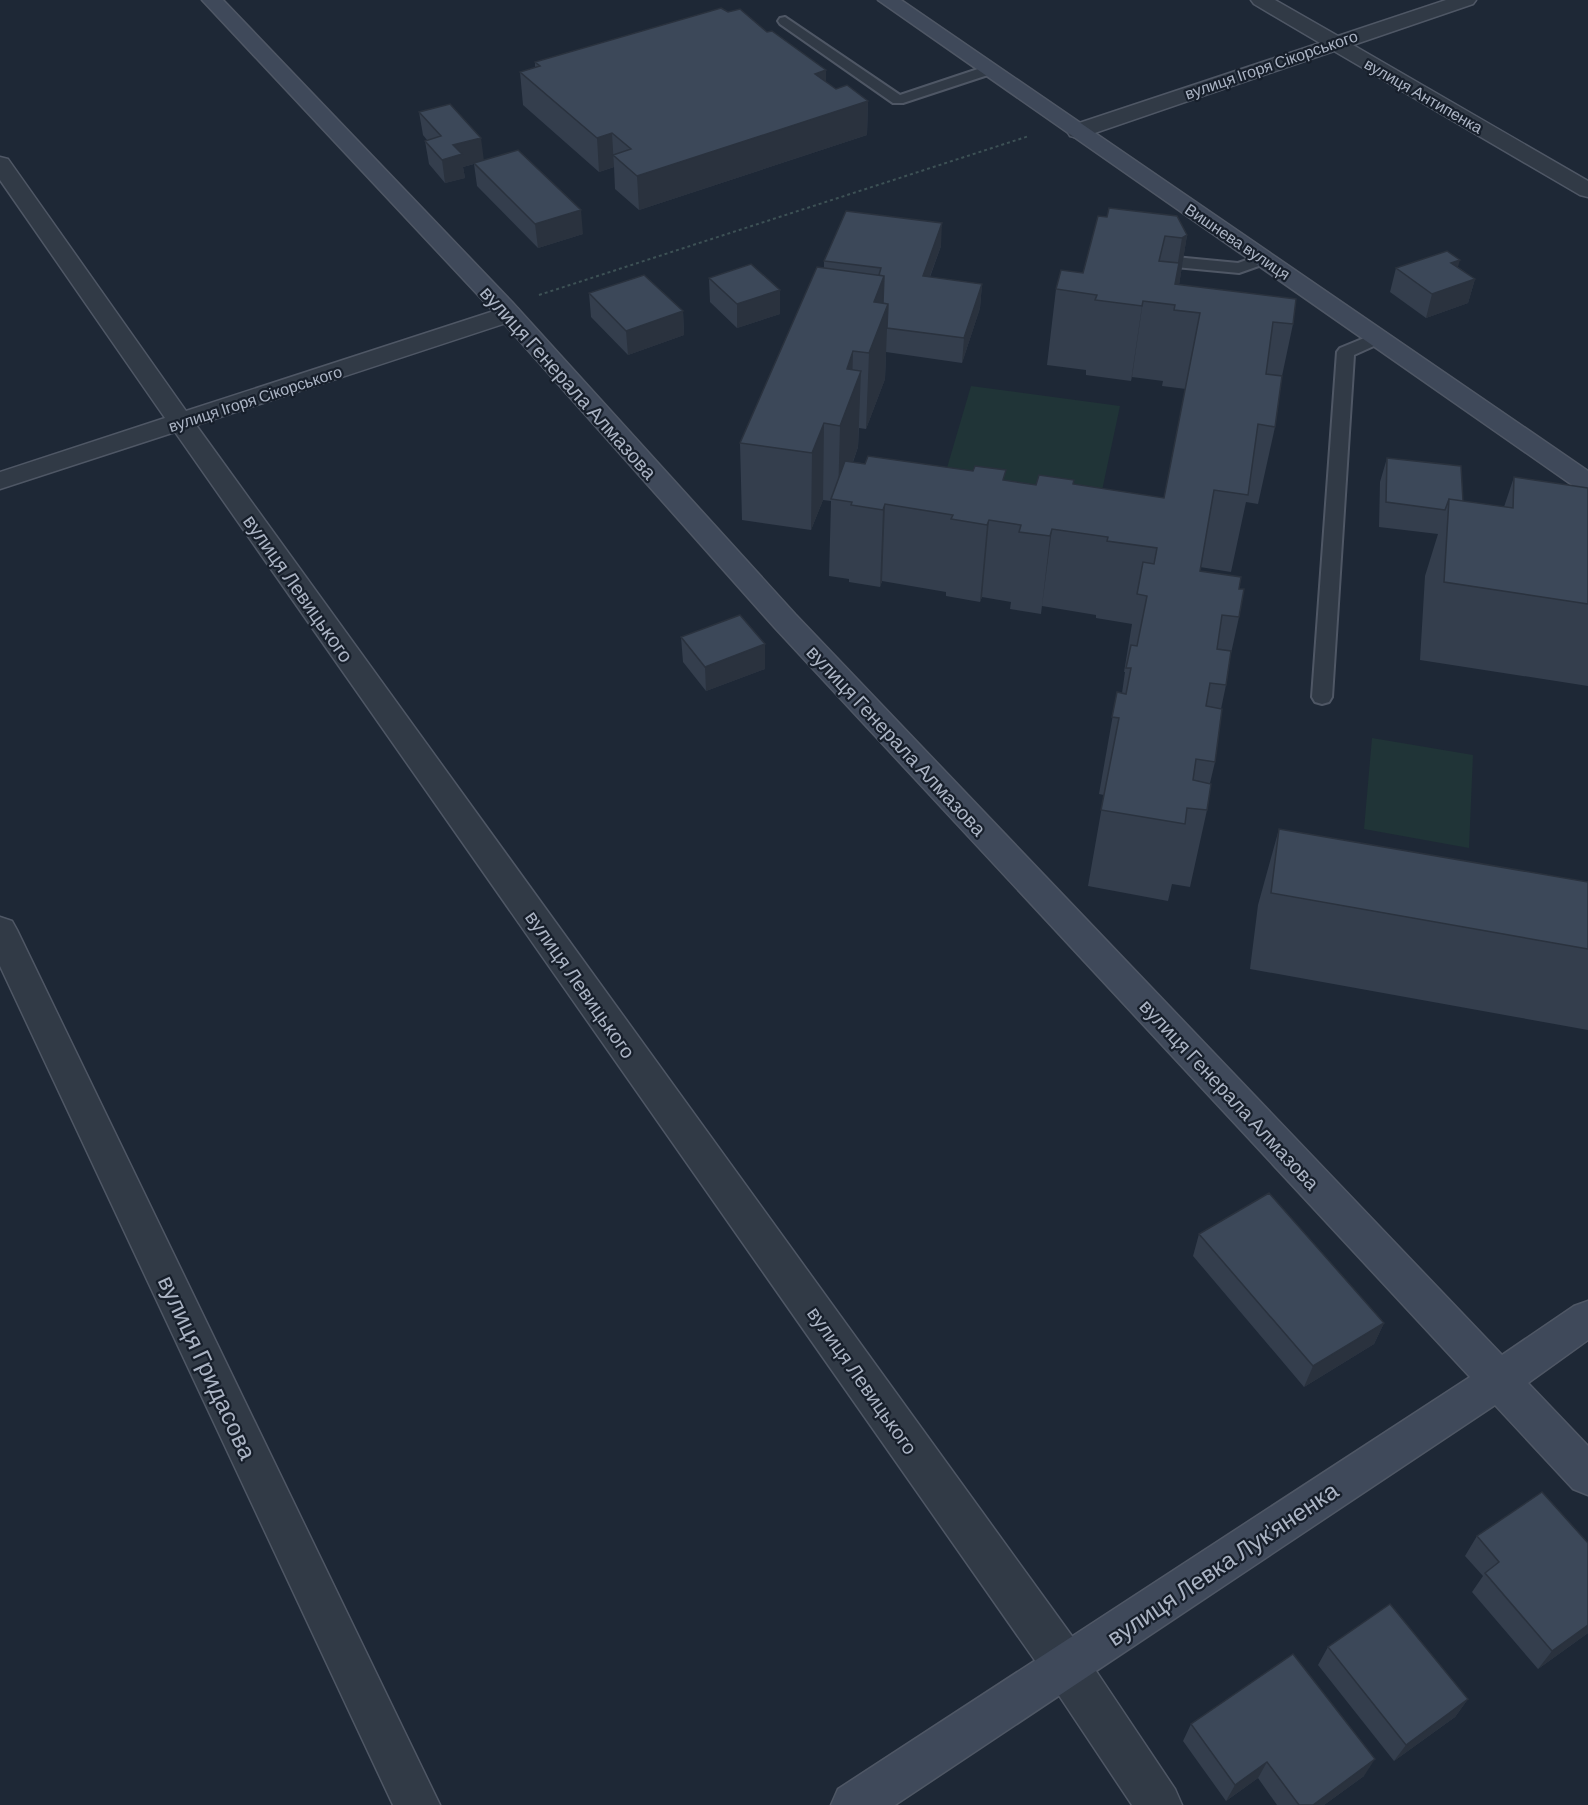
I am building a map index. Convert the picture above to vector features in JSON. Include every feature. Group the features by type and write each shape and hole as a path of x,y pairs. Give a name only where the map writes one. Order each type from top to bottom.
{"street":[{"name":"вулиця Генерала Алмазова","path":"212,0 506,311 785,621 1588,1475"},
{"name":"Вишнева вулиця","path":"888,0 1588,483"},
{"name":"вулиця Антипенка","path":"1261,0 1588,190"},
{"name":"вулиця Ігоря Сікорського","path":"1072,127 1466,0"},
{"name":"вулиця Левицького","path":"0,164 181,423 1066,1666 1159,1805"},
{"name":"вулиця Ігоря Сікорського","path":"0,481 181,423 506,311"},
{"name":"вулиця Гридасова","path":"0,930 417,1805"},
{"name":"вулиця Левка Лук'яненка","path":"854,1805 1499,1380 1588,1318"}],"lane":[{"path":"785,21 898,100 989,70"},
{"path":"1143,259 1239,268 1264,259"},
{"path":"1322,697 1346,352 1379,337"}],"path":[{"path":"506,311 1072,127"}],"green space":[{"path":"971,386 1120,406 1100,500 944,478"},
{"path":"1372,738 1473,755 1469,848 1364,829"}],"building":[{"path":"721,8 728,12 740,9 767,32 772,31 826,70 815,74 836,89 847,85 868,101 637,176 613,155 631,149 612,133 597,138 520,72 540,66 535,62"},
{"path":"450,104 481,138 453,145 462,154 442,160 425,141 441,136 419,112"},
{"path":"518,150 581,210 535,224 474,163"},
{"path":"1109,208 1177,216 1187,235 1182,238 1165,236 1159,261 1179,263 1175,284 1296,299 1293,324 1273,322 1266,374 1282,376 1275,427 1258,424 1248,495 1214,490 1200,571 1241,577 1239,589 1244,589 1239,617 1222,615 1217,649 1231,651 1226,685 1210,683 1206,706 1222,709 1215,762 1196,759 1193,780 1211,784 1207,810 1187,808 1185,824 1101,810 1119,718 1112,717 1117,692 1126,694 1131,668 1126,668 1131,645 1137,646 1147,596 1137,594 1143,562 1154,564 1157,548 1107,541 1108,537 1052,529 1050,536 1019,532 1021,525 989,520 987,525 951,519 953,515 885,504 883,510 831,499 845,461 865,464 868,456 973,471 975,466 1006,470 1003,480 1036,485 1039,475 1074,480 1073,484 1164,498 1200,313 1174,310 1175,305 1143,301 1142,306 1095,300 1097,295 1056,289 1061,270 1083,273 1098,216 1107,217"},
{"path":"846,211 942,223 923,276 982,284 964,338 887,328 888,304 883,303 884,276 879,275 881,268 824,261"},
{"path":"1447,251 1460,260 1451,263 1475,279 1432,294 1396,268"},
{"path":"751,264 780,290 737,304 709,278"},
{"path":"817,267 884,276 874,302 888,304 869,353 853,351 847,369 861,371 840,426 824,423 812,453 740,443"},
{"path":"644,275 683,311 626,331 589,293"},
{"path":"1387,458 1461,466 1463,501 1449,499 1445,510 1386,502"},
{"path":"1514,477 1588,488 1588,604 1444,582 1449,499 1513,508"},
{"path":"740,615 765,644 705,667 681,637"},
{"path":"1279,829 1588,882 1588,949 1271,893"},
{"path":"1269,1193 1384,1323 1313,1366 1199,1234"},
{"path":"1542,1492 1588,1543 1588,1625 1552,1651 1485,1573 1499,1562 1477,1536"},
{"path":"1390,1604 1468,1699 1406,1745 1328,1647"},
{"path":"1293,1654 1375,1759 1313,1805 1299,1805 1267,1762 1235,1785 1191,1724"}]}
